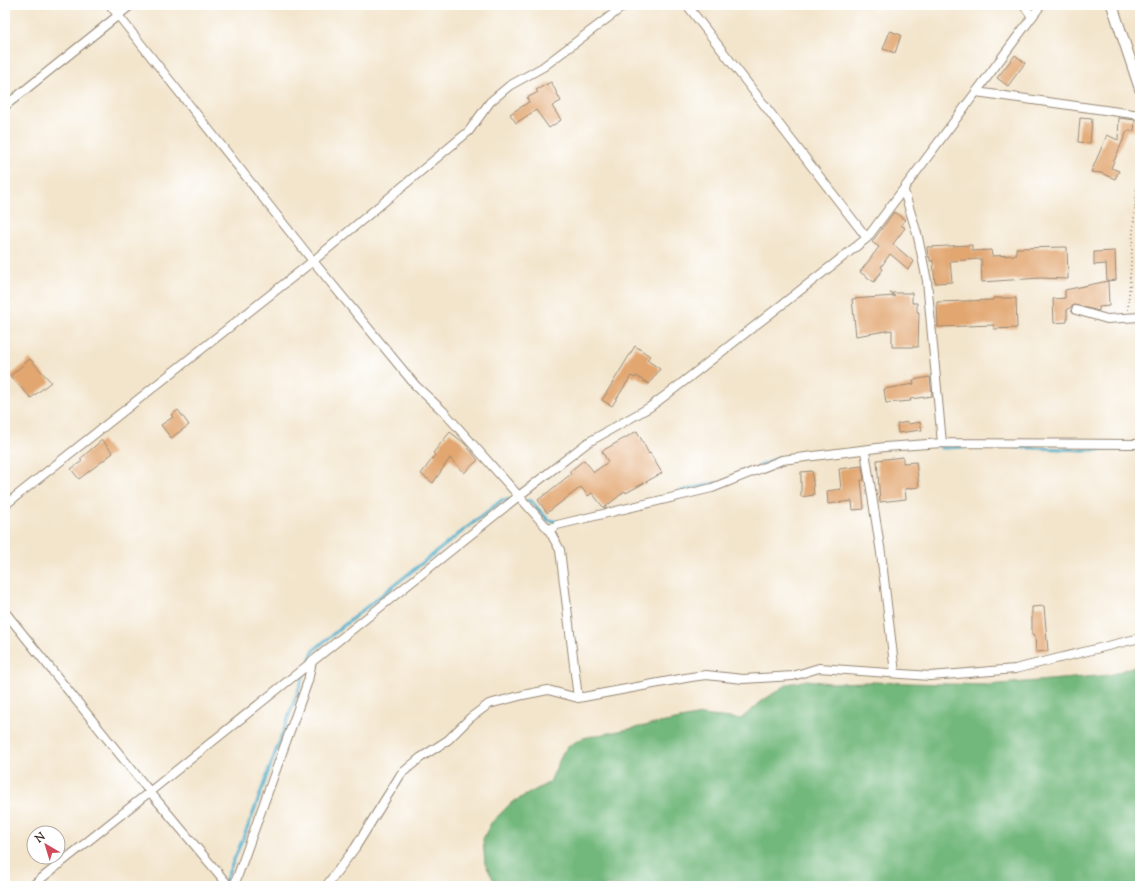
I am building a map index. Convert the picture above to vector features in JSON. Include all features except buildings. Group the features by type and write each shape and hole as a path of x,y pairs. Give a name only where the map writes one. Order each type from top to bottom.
{"street":[{"path":"110,5 313,261 416,386 444,412 520,495 549,530 560,550 578,698"},
{"path":"5,106 131,5"},
{"path":"5,505 313,261 468,130 490,102 509,86 544,67 625,5"},
{"path":"686,5 867,238"},
{"path":"1024,5 1032,17"},
{"path":"32,886 520,495 587,444 650,407 867,238 904,191 1041,5"},
{"path":"1112,5 1140,89"},
{"path":"976,92 1140,114"},
{"path":"904,191 918,237 927,281 942,443"},
{"path":"1076,310 1107,319 1140,317"},
{"path":"549,530 557,525 712,488 782,460 942,443 1140,444"},
{"path":"865,451 881,553 895,673"},
{"path":"5,612 150,792 229,886"},
{"path":"326,886 355,848 401,774 420,758 448,740 477,712 490,704 505,699 548,690 578,698 706,675 743,679 793,676 819,668 930,676 1015,669 1140,638"},
{"path":"234,886 308,681 312,661"}],"path":[{"path":"1128,318 1134,216 1140,153"}],"green space":[{"path":"1140,664 1140,886 497,886 485,864 483,839 491,823 511,803 550,782 563,752 570,745 583,738 701,715 741,719 762,701 788,684 807,680 829,683 871,682 988,685 1110,675"}],"waterway":[{"path":"939,445 941,448 964,447"},
{"path":"1013,447 1085,450 1140,449"},
{"path":"759,466 779,457"},
{"path":"677,492 715,483"},
{"path":"309,660 315,649 359,613 502,500 510,500"},
{"path":"526,501 531,501 548,520 559,522"},
{"path":"223,886 251,819 306,669"}]}
